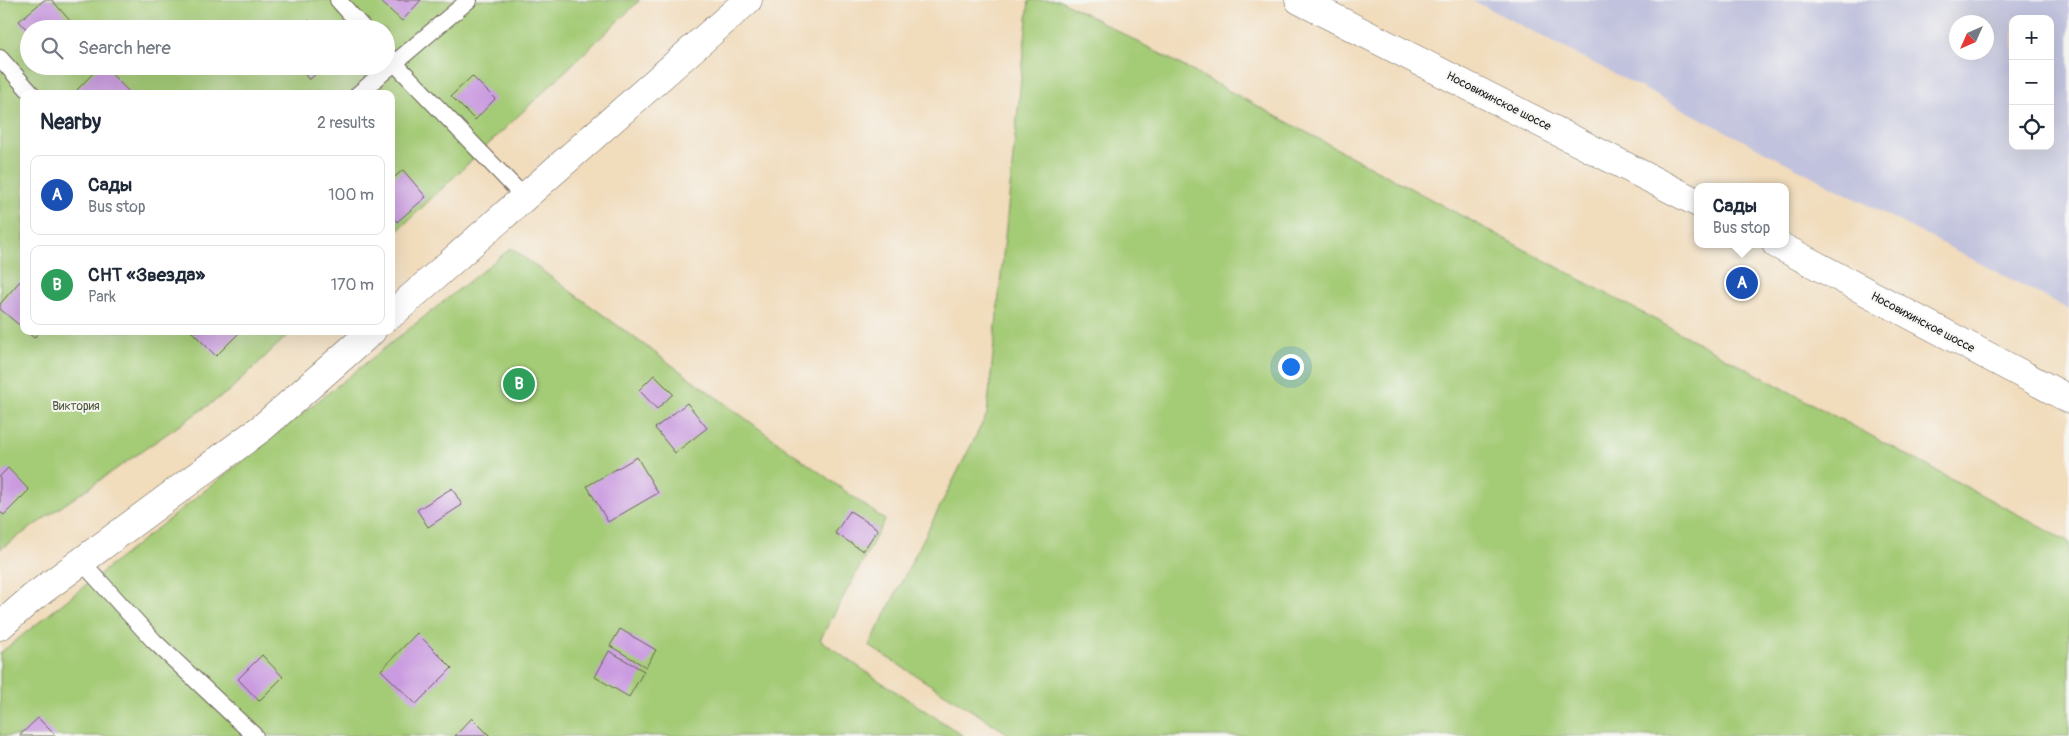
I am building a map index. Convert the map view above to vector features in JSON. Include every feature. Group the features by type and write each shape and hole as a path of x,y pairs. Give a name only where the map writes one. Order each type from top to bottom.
{"street":[{"path":"395,312 748,0"},
{"name":"Носовихинское шоссе","path":"1299,0 1694,201"},
{"name":"Носовихинское шоссе","path":"1784,248 2069,399"},
{"path":"0,626 32,598 263,427 367,335"}],"lane":[{"path":"338,0 356,20"},
{"path":"395,55 468,0"},
{"path":"0,58 28,90"},
{"path":"395,62 525,198"},
{"path":"362,90 375,75"},
{"path":"82,562 154,641 254,736"}],"shaded area":[{"path":"1472,0 2069,0 2069,310 2051,300"}],"green space":[{"name":"Виктория","path":"0,0 640,0 395,233 395,90 20,90 20,335 288,335 229,391 0,549"},
{"path":"1029,0 1060,0 2069,542 2069,736 1012,736 869,646 987,414"},
{"path":"511,248 885,520 820,640 964,736 0,736 0,653"}],"building":[{"path":"44,0 52,0 69,20 20,20"},
{"path":"379,0 421,0 402,21"},
{"path":"91,75 113,75 127,90 77,90"},
{"path":"305,75 315,75 309,80"},
{"path":"472,76 495,99 475,120 451,96"},
{"path":"403,170 426,197 397,222 395,220 395,177"},
{"path":"20,281 20,326 0,309 0,304"},
{"path":"195,335 237,335 216,356"},
{"path":"654,375 673,394 657,409 639,390"},
{"path":"687,403 707,428 675,453 655,428"},
{"path":"637,457 658,493 608,522 587,486"},
{"path":"8,468 29,490 4,515 0,512 0,476"},
{"path":"452,488 462,505 428,527 417,510"},
{"path":"850,511 878,529 863,551 835,533"},
{"path":"620,629 656,650 646,667 610,646"},
{"path":"417,633 452,668 416,704 381,670"},
{"path":"609,651 644,671 629,697 595,677"},
{"path":"262,655 283,677 259,701 238,679"},
{"path":"38,718 56,736 19,736"},
{"path":"472,718 490,736 455,736"}],"place":[{"name":"Сады","path":"1742,283"},
{"name":"СНТ «Звезда»","path":"519,384"}]}
